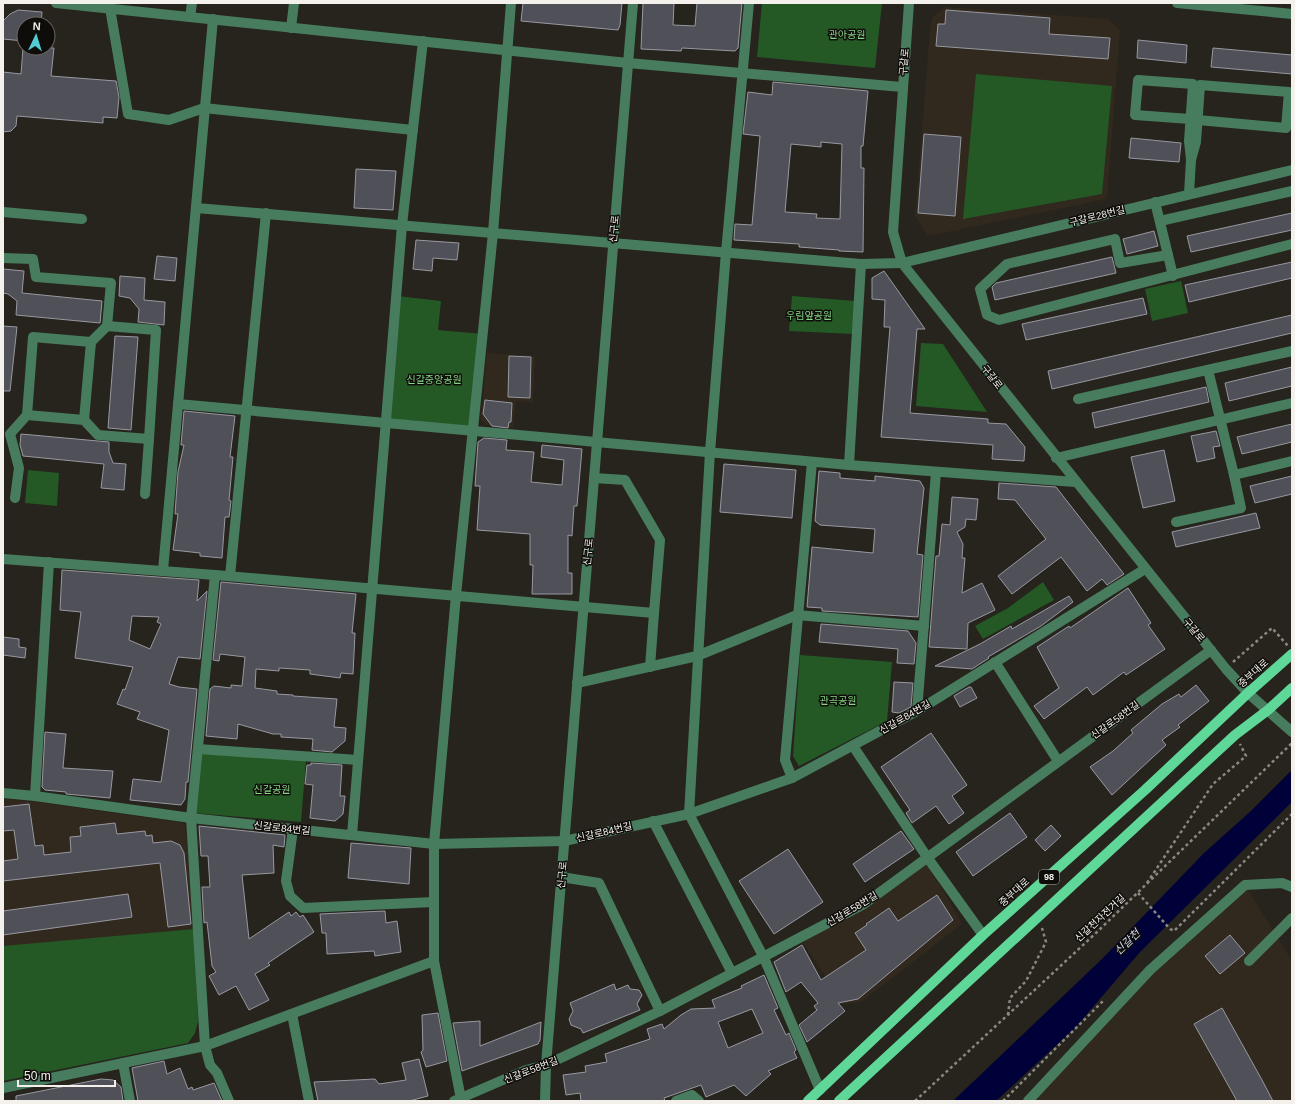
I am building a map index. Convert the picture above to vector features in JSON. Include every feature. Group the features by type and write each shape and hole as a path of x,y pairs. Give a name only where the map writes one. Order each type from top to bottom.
{"main road":[{"name":"중부대로","path":"808,1101 983,935 1145,790 1248,693 1292,654"},
{"name":"98","path":"840,1101 1235,735 1268,710 1292,688"}],"street":[{"path":"56,3 628,63 902,88"},
{"path":"190,17 192,3"},
{"path":"291,28 294,3"},
{"path":"458,1100 434,961 434,844 456,595 474,431 493,233 511,3"},
{"name":"신구로","path":"545,1101 546,1065 561,877 633,3"},
{"path":"749,3 726,252 710,452 689,814 764,958 820,1090"},
{"name":"구갈로","path":"909,3 893,232 902,263 1075,482 1226,669 1248,693 1292,732"},
{"path":"1177,3 1230,6 1292,14"},
{"path":"111,14 128,114 169,120 204,108 413,130"},
{"path":"163,570 213,19"},
{"path":"352,836 371,588 402,225 422,41"},
{"path":"1189,194 1191,160 1196,142 1194,120 1193,84 1138,80 1135,115 1194,120 1286,128 1289,92 1200,85 1194,120"},
{"name":"구갈로28번길","path":"196,208 861,264 902,263 1292,170"},
{"path":"1160,222 1292,191"},
{"path":"1155,202 1173,276"},
{"path":"3,212 82,219"},
{"path":"230,576 266,213"},
{"path":"1168,255 1120,263 1115,239 1007,264 980,290 987,315 999,320 1292,244"},
{"path":"3,258 33,259 36,277 111,283 107,326 91,342 84,420"},
{"path":"849,465 861,264"},
{"path":"107,326 156,330 145,494"},
{"path":"15,498 18,468 7,434 27,415 33,337 91,342"},
{"path":"1078,399 1292,350"},
{"path":"1176,522 1241,508 1208,370"},
{"path":"1056,458 1292,403"},
{"path":"178,404 812,462 1075,482"},
{"path":"27,415 84,420 98,435 149,439"},
{"path":"1234,475 1292,461"},
{"path":"792,778 785,760 812,462"},
{"path":"917,711 936,472"},
{"path":"594,478 625,480 660,540 650,667"},
{"path":"3,559 215,574 654,613"},
{"path":"35,796 49,562"},
{"name":"신갈로84번길","path":"3,793 35,796 191,818 434,844 564,841 689,814 792,778 917,711 1145,569"},
{"path":"215,574 191,818 205,1046 210,1065 218,1073 229,1101"},
{"path":"577,683 697,656 797,615 924,626"},
{"name":"신갈로58번길","path":"458,1100 526,1070 546,1065 660,1012 864,904 1211,650"},
{"path":"995,662 1058,761"},
{"path":"853,746 927,857 983,935"},
{"path":"198,749 358,760"},
{"path":"653,821 732,973"},
{"path":"293,829 286,881 290,896 304,908 434,902"},
{"path":"561,877 599,883 660,1012"},
{"path":"1028,1101 1150,970 1246,885 1282,883 1292,887"},
{"path":"1249,961 1292,918"},
{"path":"3,1088 205,1046 434,961"},
{"path":"292,1014 309,1101"},
{"path":"123,1063 130,1101"},
{"path":"676,1101 692,1095 699,1101"}],"path":[{"path":"1226,669 1272,628 1292,650"},
{"path":"1144,887 1213,784 1246,756 1235,735"},
{"name":"신갈천자전거길","path":"915,1101 1138,893 1292,743"},
{"path":"1138,893 1170,929 1174,931"},
{"path":"1008,1015 1010,998 1026,981 1046,942 1038,916"}],"shaded area":[{"path":"945,7 1108,19 1120,30 1107,199 928,236 915,216 930,29 932,17"},
{"path":"487,353 535,356 533,403 516,401 513,428 485,425 481,419"},
{"path":"3,799 36,802 185,823 191,876 198,1021 195,1033 188,1043 3,1081"},
{"path":"926,865 944,892 962,924 861,1002 844,1004 802,941 871,904"},
{"path":"1245,885 1292,961 1292,1101 1028,1101 1150,970"}],"green space":[{"name":"관아공원","path":"762,3 882,3 875,68 757,57"},
{"path":"976,74 1112,86 1102,194 963,219"},
{"path":"1181,281 1188,313 1152,321 1145,289"},
{"name":"신갈중앙공원","path":"397,296 441,301 438,330 483,334 474,431 385,423"},
{"name":"우림앞공원","path":"792,296 855,301 853,334 789,331"},
{"path":"921,343 943,344 987,412 916,406"},
{"path":"28,470 59,473 57,506 25,503"},
{"path":"1043,582 1054,600 983,639 975,626 1008,608"},
{"name":"관곡공원","path":"800,655 892,662 887,721 799,766 793,756"},
{"name":"신갈공원","path":"202,754 306,760 301,822 195,813"},
{"path":"194,929 198,1021 195,1033 188,1043 3,1081 3,946"}],"water":[{"name":"신갈천","path":"1292,770 1292,802 1140,952 1075,1028 996,1101 953,1101 1102,959 1204,853 1252,810"}],"building":[{"path":"523,3 622,3 620,25 618,30 521,21"},
{"path":"643,3 674,3 673,25 695,26 697,3 742,3 738,48 735,51 682,48 681,51 641,49"},
{"path":"18,10 42,12 42,16 16,16 16,40 3,39 3,21 10,14"},
{"path":"946,10 1050,18 1049,34 1110,38 1108,59 936,46 938,24 945,24"},
{"path":"1138,40 1187,45 1186,63 1137,58"},
{"path":"1213,48 1292,55 1292,74 1211,67"},
{"path":"22,56 53,56 51,76 116,81 119,97 117,118 103,117 103,123 17,116 16,126 11,131 3,132 3,72 21,74"},
{"path":"773,82 868,91 863,146 861,146 861,168 864,168 863,252 799,247 799,244 734,240 735,224 752,225 760,136 743,134 748,92 772,95","holes":["821,142 842,144 840,219 816,218 817,214 785,212 791,144 821,147"]},
{"path":"924,134 961,137 955,216 918,213"},
{"path":"1131,138 1181,143 1179,162 1129,158"},
{"path":"356,169 396,171 393,210 354,208"},
{"path":"1292,213 1292,230 1191,252 1187,236"},
{"path":"1154,231 1158,246 1127,254 1123,239"},
{"path":"416,240 459,243 457,260 433,258 432,271 413,269"},
{"path":"157,256 177,258 175,281 154,279"},
{"path":"1112,257 1116,273 995,300 992,287 996,283"},
{"path":"1292,262 1292,278 1189,302 1185,285"},
{"path":"3,269 24,271 22,293 102,301 100,323 16,315 17,301 8,294 3,293"},
{"path":"884,271 925,329 917,329 910,413 988,419 988,423 1006,424 1025,447 1024,461 992,459 993,445 881,437 890,327 884,327 885,300 872,299 872,278"},
{"path":"120,276 145,278 144,300 165,302 164,325 138,322 139,309 130,298 119,296"},
{"path":"1143,298 1147,314 1026,340 1022,324"},
{"path":"1292,315 1292,333 1052,389 1048,371"},
{"path":"3,326 17,327 10,391 3,391"},
{"path":"115,336 138,337 131,430 108,428"},
{"path":"509,356 531,357 530,398 508,397"},
{"path":"1292,367 1292,386 1229,401 1225,383"},
{"path":"1206,387 1209,402 1095,428 1092,413"},
{"path":"485,400 512,403 511,422 509,422 508,428 492,426 483,414"},
{"path":"184,411 235,416 230,457 233,457 229,500 231,501 229,517 225,517 222,558 200,556 200,553 173,550 178,514 175,514 178,472 184,445 181,445"},
{"path":"1292,424 1292,442 1242,454 1237,437"},
{"path":"1216,431 1220,446 1213,447 1215,458 1197,462 1191,436"},
{"path":"21,434 109,442 109,452 113,463 126,464 124,490 101,488 104,464 23,456 20,445"},
{"path":"484,438 507,440 506,450 534,452 531,482 562,485 564,460 541,457 542,445 582,449 577,506 574,506 572,536 568,535 568,573 572,573 572,594 532,594 533,565 530,565 530,534 477,530 480,486 475,486 478,442"},
{"path":"1164,450 1175,501 1143,508 1131,457"},
{"path":"724,464 796,470 792,518 720,512"},
{"path":"819,471 840,473 840,478 875,481 875,476 920,481 924,488 917,554 923,555 918,617 822,611 822,608 807,607 812,547 873,553 875,529 820,525 815,521"},
{"path":"1292,476 1292,494 1255,503 1250,486"},
{"path":"999,483 1056,487 1124,574 1107,585 1102,579 1087,591 1061,557 1012,594 998,576 1046,539 1015,500 998,499"},
{"path":"952,497 978,499 976,520 966,519 965,527 957,532 963,544 962,558 965,558 962,593 982,583 995,610 968,623 967,649 929,647 936,556 939,556 942,524 950,525"},
{"path":"1256,513 1260,528 1176,547 1172,532"},
{"path":"62,570 199,580 197,601 207,591 200,659 178,657 169,684 197,689 188,782 186,782 185,799 181,805 130,800 133,779 161,782 169,730 137,719 140,712 117,704 123,689 125,690 133,667 75,658 81,612 60,610","holes":["132,616 159,617 157,622 161,624 150,649 129,640"]},
{"path":"221,582 356,594 352,633 355,633 353,674 341,673 340,678 310,674 310,670 279,668 279,671 256,669 255,688 277,691 277,694 337,699 334,727 346,728 345,741 332,752 312,750 313,739 281,737 281,734 273,734 238,724 237,739 206,736 210,689 214,686 231,688 231,685 242,686 245,657 220,654 219,661 213,660"},
{"path":"1128,588 1151,623 1148,625 1165,649 1126,675 1124,672 1093,695 1087,687 1044,719 1034,706 1059,688 1037,647 1069,626 1070,628"},
{"path":"1069,596 1073,602 1041,626 988,657 989,658 972,669 935,666 980,644 1011,626 1012,629"},
{"path":"821,624 908,631 916,643 914,664 897,663 898,649 819,642"},
{"path":"3,637 19,639 19,647 26,648 25,658 3,655"},
{"path":"894,682 913,683 911,707 899,713 892,712"},
{"path":"1196,685 1209,701 1178,725 1180,727 1162,740 1166,745 1112,795 1090,767 1113,751 1133,733 1131,730 1162,704 1179,694 1181,697"},
{"path":"971,687 977,698 960,707 954,696"},
{"path":"45,732 66,734 63,768 113,771 110,798 66,794 66,792 45,790 42,787"},
{"path":"931,733 967,785 952,796 964,813 949,824 936,806 912,823 906,813 910,810 881,767"},
{"path":"311,763 342,765 340,796 345,796 343,814 335,821 310,818 313,785 305,784 307,765 311,765"},
{"path":"29,804 35,846 43,845 44,855 71,852 70,837 81,836 80,827 115,823 117,834 145,831 146,836 152,835 153,843 171,841 180,845 184,853 191,924 168,927 160,863 3,881 3,861 18,859 14,830 3,831 3,807"},
{"path":"1010,813 1027,837 973,876 956,852"},
{"path":"1051,825 1061,836 1045,851 1035,840"},
{"path":"199,826 285,835 284,847 273,845 274,873 242,875 249,939 289,912 291,916 296,912 300,917 303,915 314,932 268,963 270,965 255,974 269,1000 249,1010 236,986 219,995 209,976 216,972 212,966 207,922 204,923 202,887 210,887 208,856 201,856"},
{"path":"901,831 914,849 865,882 853,864"},
{"path":"351,843 411,848 409,884 348,878"},
{"path":"788,849 823,902 774,934 739,881"},
{"path":"128,894 132,917 3,935 3,911"},
{"path":"937,895 953,920 858,999 838,1003 845,1011 807,1042 799,1025 817,1010 814,1006 818,1003 801,982 786,992 774,962 802,945 821,980 866,950 855,933 867,925 866,924 889,908 898,921"},
{"path":"385,911 386,923 397,921 401,952 375,956 374,951 327,954 326,933 322,933 320,914"},
{"path":"1230,935 1245,953 1220,974 1205,956"},
{"path":"764,975 778,1008 774,1010 786,1035 789,1033 796,1050 794,1052 797,1058 768,1071 771,1074 746,1096 734,1085 706,1097 701,1085 664,1098 665,1101 581,1101 580,1093 566,1095 563,1075 586,1072 585,1066 607,1062 605,1054 650,1039 647,1029 662,1024 664,1029 691,1009 715,1008 712,1000 742,988 741,986","holes":["752,1009 763,1033 728,1048 718,1022"]},
{"path":"614,984 616,990 628,985 630,989 639,990 642,995 637,1004 640,1010 583,1033 581,1029 571,1025 569,1019 573,1011 570,1003"},
{"path":"1222,1008 1273,1101 1237,1101 1194,1024"},
{"path":"438,1013 447,1061 426,1067 421,1052 423,1050 422,1015"},
{"path":"480,1021 480,1046 541,1022 540,1040 538,1044 462,1071 453,1023"},
{"path":"419,1059 428,1096 409,1101 318,1101 314,1082 375,1079 379,1084 406,1080 402,1063"},
{"path":"164,1061 167,1074 180,1068 188,1089 192,1087 193,1090 214,1083 222,1101 138,1101 132,1068"},
{"path":"101,1079 113,1080 121,1087 123,1101 16,1101 16,1096"}]}
